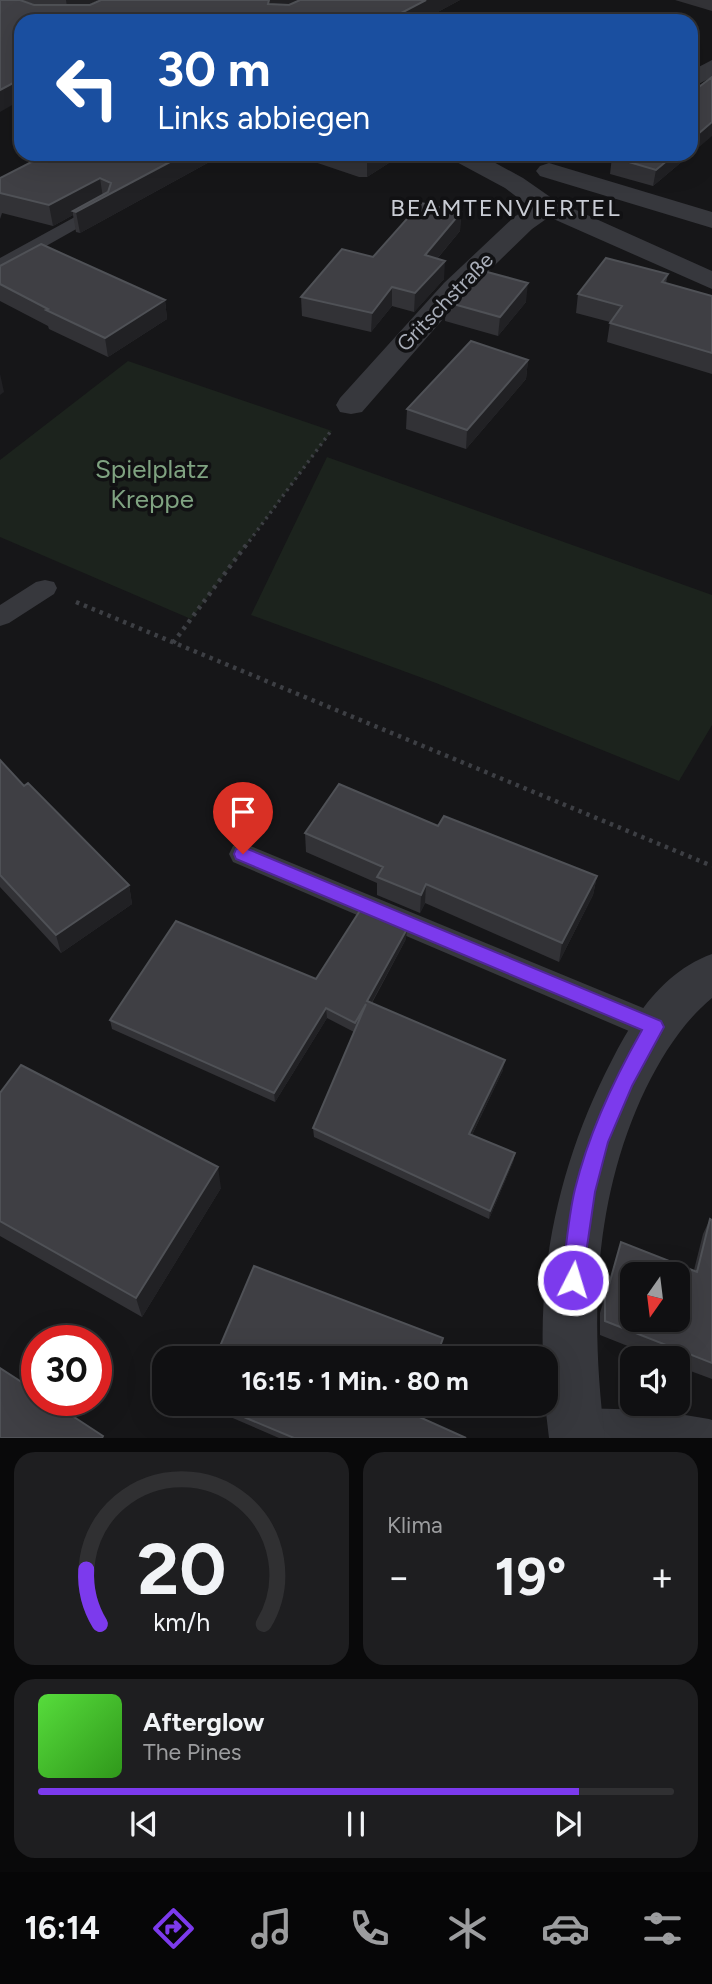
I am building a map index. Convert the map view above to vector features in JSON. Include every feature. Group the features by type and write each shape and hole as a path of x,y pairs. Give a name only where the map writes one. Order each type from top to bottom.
{"street":[{"path":"473,161 514,183 547,207 712,281"},
{"path":"514,183 549,171 565,161"},
{"path":"549,171 712,220"},
{"name":"Gritschstraße","path":"351,405 454,289 523,223 547,207"},
{"path":"576,1432 569,1335 575,1253 584,1192 598,1142 619,1093 654,1027 698,981 712,972"}],"lane":[{"path":"0,266 104,206"},
{"path":"0,617 45,588"},
{"path":"243,854 654,1027"},
{"path":"576,1432 655,1429 709,1438"}],"path":[{"path":"173,643 351,405"},
{"path":"45,588 712,866"}],"green space":[{"name":"Spielplatz Kreppe","path":"128,361 332,431 191,619 0,537 0,460"},
{"path":"327,457 712,595 712,725 679,781 436,683 251,615"}],"building":[{"path":"0,0 20,0 34,5 90,5 101,0 269,0 268,4 289,5 300,0 426,0 399,14 14,14 14,83 0,90"},
{"path":"712,77 712,122 698,134 698,88"},
{"path":"33,161 172,161 76,212 73,211 108,192 111,183 100,178 49,205 0,193 0,178"},
{"path":"626,161 667,161 656,170"},
{"path":"421,203 461,212 425,255 445,261 415,293 392,287 372,313 301,297 342,249 373,257"},
{"path":"41,244 165,300 105,338 0,284 0,266"},
{"path":"606,258 668,274 662,282 712,296 712,353 610,323 622,306 578,294"},
{"path":"476,269 528,283 500,317 446,302"},
{"path":"471,341 528,360 467,430 407,409"},
{"path":"0,760 24,786 28,783 129,885 56,935 0,875"},
{"path":"339,784 438,826 444,816 597,876 562,943 426,884 421,895 377,877 383,867 305,833"},
{"path":"361,909 407,929 367,1001 505,1060 469,1134 515,1153 490,1211 313,1128 366,1004 355,1023 326,1008 274,1093 110,1020 176,921 316,979"},
{"path":"21,1065 218,1167 136,1298 0,1221 0,1093"},
{"path":"710,1219 712,1363 690,1354 690,1346 669,1346 633,1332 690,1332 690,1269 697,1272"},
{"path":"621,1242 672,1262 620,1262 620,1327 605,1321 605,1299"},
{"path":"254,1266 443,1338 440,1346 220,1346"},
{"path":"0,1368 21,1382 21,1416 72,1416 103,1436 102,1438 0,1438"},
{"path":"242,1416 417,1416 466,1438 294,1438"}],"district":[{"name":"BEAMTENVIERTEL","path":"506,208"}],"route":[{"path":"243,854 654,1027 624,1081 598,1142 584,1192 573,1280"}]}
